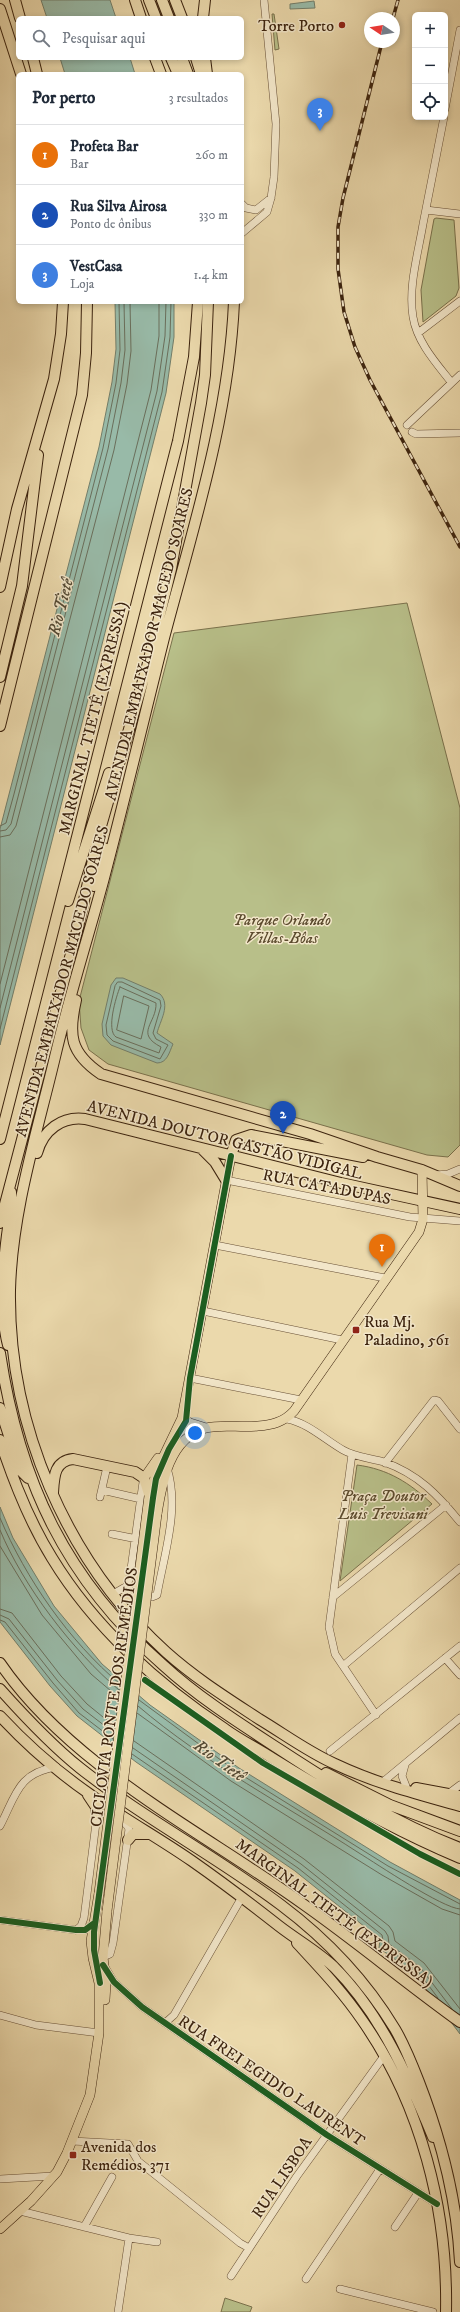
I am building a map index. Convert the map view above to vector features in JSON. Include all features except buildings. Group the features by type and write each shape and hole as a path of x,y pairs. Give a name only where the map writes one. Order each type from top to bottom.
{"highway":[{"path":"15,0 19,16"},
{"path":"135,0 140,16"},
{"path":"162,0 168,16"},
{"path":"175,0 181,16"},
{"path":"203,16 205,0"},
{"path":"150,3 154,16"},
{"path":"0,9 16,58"},
{"path":"0,33 13,49"},
{"path":"17,60 20,72"},
{"path":"33,60 36,72"},
{"path":"156,60 160,72"},
{"path":"167,60 171,72"},
{"path":"172,60 177,72"},
{"path":"183,60 187,72"},
{"path":"197,60 201,72"},
{"path":"205,60 207,72"},
{"path":"0,587 23,486 41,429 58,359 63,304"},
{"path":"0,726 82,395 86,353 87,304"},
{"name":"MARGINAL TIETÊ (EXPRESSA)","path":"0,1139 180,434 193,364 198,304"},
{"path":"0,1223 78,927 99,833 147,667 171,569 201,403 207,346 208,304"},
{"path":"207,346 214,329 214,304"},
{"path":"227,369 224,352 228,304"},
{"name":"AVENIDA EMBAIXADOR MACEDO SOARES","path":"234,304 227,369 218,425 104,877 81,958 16,1224 11,1274 12,1356 30,1436 53,1495 86,1556 114,1594 152,1638 202,1682 322,1758 379,1781"},
{"path":"0,677 22,586 41,429"},
{"path":"52,937 60,925 111,767 121,754"},
{"path":"78,927 87,912 124,774 133,759"},
{"name":"AVENIDA DOUTOR GASTÃO VIDIGAL","path":"81,958 81,976 72,1016 71,1034 76,1050 93,1068 111,1077 310,1134 377,1157"},
{"name":"AVENIDA DOUTOR GASTÃO VIDIGAL","path":"27,1174 35,1163 39,1145 46,1134 57,1124 71,1118 85,1119 201,1149 422,1201 460,1208"},
{"path":"231,1156 236,1140 251,1135 362,1158 377,1157 436,1174 460,1186"},
{"path":"201,1149 215,1162 226,1180"},
{"path":"10,1184 12,1207 5,1253 3,1296 5,1336 12,1356"},
{"path":"0,1353 11,1412 32,1483 65,1549 89,1584 122,1625 164,1667 228,1716 311,1770 377,1810 460,1848"},
{"path":"0,1408 20,1470 32,1483"},
{"path":"0,1440 21,1496 43,1543 76,1592 105,1627 147,1668 183,1698 226,1730 322,1789 374,1818 460,1858"},
{"path":"53,1495 56,1470 59,1465 68,1460 79,1460 130,1470 144,1478 146,1496"},
{"name":"MARGINAL TIETÊ (EXPRESSA)","path":"0,1663 42,1713 92,1759 131,1788 304,1904 460,2022"},
{"path":"0,1689 45,1738 79,1767 281,1905 333,1950 370,1992 396,2030 430,2111 439,2137 457,2223 460,2262"},
{"path":"0,1716 15,1732 84,1790 242,1897 333,1966 367,2009 400,2061 446,2169"},
{"path":"311,1770 328,1774 390,1806 460,1831"},
{"path":"379,1781 460,1796"},
{"path":"379,1781 389,1787 460,1806"},
{"path":"84,1790 96,1807 97,1815"},
{"path":"128,1840 133,1834 150,1834"},
{"path":"288,1933 343,1993 363,2021 384,2056 414,2122 430,2171 437,2204 444,2255 446,2312"}],"main road":[{"path":"0,561 7,552"},
{"path":"0,2229 20,2211 53,2176 72,2141 90,2095 99,2033 99,1983 92,1950 93,1924 99,1893 146,1496 182,1418 231,1156"},
{"path":"182,1418 190,1423 206,1428 255,1427 269,1425 287,1419 385,1278 415,1238 423,1219 422,1170"},
{"path":"99,2033 103,2025 105,1990 103,1961 107,1911 157,1514 167,1468 176,1451 187,1438 206,1428"},
{"path":"144,1478 157,1459 166,1450"}],"street":[{"path":"244,231 263,217 269,208 271,198 276,124 264,0"},
{"path":"448,94 460,30"},
{"path":"443,120 426,210 412,298 413,318 418,333 428,353 451,382"},
{"path":"244,206 246,208 256,210 271,198"},
{"path":"426,210 460,214"},
{"path":"418,333 460,301"},
{"path":"408,425 460,374"},
{"path":"412,432 416,434 460,433"},
{"path":"436,1174 448,1174 460,1169"},
{"name":"RUA CATADUPAS","path":"226,1180 423,1219 460,1221"},
{"path":"215,1245 385,1278"},
{"path":"203,1311 342,1340"},
{"path":"190,1378 301,1400"},
{"path":"385,1463 434,1400 438,1401 460,1429"},
{"path":"294,1411 297,1421"},
{"path":"287,1419 297,1421 352,1454 385,1463 426,1485 460,1522"},
{"path":"352,1454 330,1614 330,1636 335,1654 376,1715"},
{"path":"127,1586 152,1597 157,1595 171,1511 172,1486 167,1468"},
{"path":"106,1471 101,1493 146,1496 127,1586 114,1594"},
{"path":"333,1597 446,1505"},
{"path":"112,1534 136,1539"},
{"path":"343,1666 460,1568"},
{"path":"330,1751 460,1646"},
{"path":"445,1658 460,1675"},
{"path":"379,1781 405,1765 460,1718"},
{"path":"405,1765 402,1776 406,1786"},
{"path":"0,1826 24,1781 36,1772 56,1767"},
{"path":"448,1794 460,1785"},
{"path":"76,1930 81,1926 84,1918 97,1815 106,1814 124,1823 129,1829 114,1943 110,1954 103,1961"},
{"path":"165,2023 174,2015 242,1897"},
{"path":"0,1920 76,1930 85,1930 93,1924"},
{"name":"RUA FREI EGIDIO LAURENT","path":"103,1961 114,1982 128,1997 327,2135 437,2204"},
{"path":"0,2015 36,2025 99,2033"},
{"name":"RUA LISBOA","path":"231,2276 327,2135 384,2056"},
{"path":"72,2141 128,2144 138,2161 235,2239 250,2248"},
{"path":"306,2279 380,2169"},
{"path":"0,2179 53,2176"},
{"path":"84,2227 112,2177"},
{"path":"395,2227 418,2193"},
{"path":"20,2211 129,2238 157,2242"},
{"path":"118,2312 129,2238"},
{"path":"340,2289 433,2312"}],"green space":[{"path":"272,14 274,14 279,49 275,50"},
{"path":"434,219 454,220 459,288 456,296 423,322 421,290"},
{"name":"Parque Orlando Villas-Bôas","path":"407,603 460,808 460,1145 448,1157 427,1155 108,1064 89,1050 81,1028 79,1001 174,633"},
{"name":"Praça Doutor Luis Trevisani","path":"357,1465 379,1470 398,1478 407,1483 432,1504 340,1581"},
{"path":"225,2298 252,2307 250,2312 221,2312"}],"water":[{"path":"41,0 110,0 115,16 46,16"},
{"path":"314,1 315,8 290,9 290,4"},
{"path":"61,60 131,60 134,72 64,72"},
{"name":"Rio Tietê","path":"115,304 174,304 174,337 166,393 0,1045 0,829 99,447 112,382 116,349"},
{"path":"116,978 123,978 160,994 163,998 165,1008 157,1033 173,1044 167,1057 160,1063 111,1045 103,1036 102,1024 111,985"},
{"name":"Rio Tietê","path":"0,1507 13,1538 54,1606 102,1664 150,1705 239,1768 390,1862 460,1900 460,2034 414,1973 379,1948 380,1939 295,1871 136,1762 77,1716 50,1686 0,1622"}],"railway":[{"path":"395,12 398,0"},
{"path":"380,48 343,198 338,227 338,269 344,312 355,347 370,380 460,547"}],"cycle path":[{"name":"CICLOVIA PONTE DOS REMÉDIOS","path":"100,1983 94,1950 94,1932 156,1479 169,1449 186,1421 190,1378 231,1156"},
{"path":"145,1680 263,1763 420,1854 460,1874"},
{"path":"0,1920 76,1930 85,1930 93,1924"},
{"path":"103,1965 114,1982 142,2007 327,2135 437,2204"}],"place":[{"name":"Torre Porto","path":"342,25"},
{"name":"VestCasa","path":"320,131"},
{"name":"Rua Silva Airosa","path":"283,1134"},
{"name":"Profeta Bar","path":"382,1267"},
{"name":"Rua Mj. Paladino, 561","path":"356,1330"},
{"name":"Avenida dos Remédios, 371","path":"73,2155"}]}
